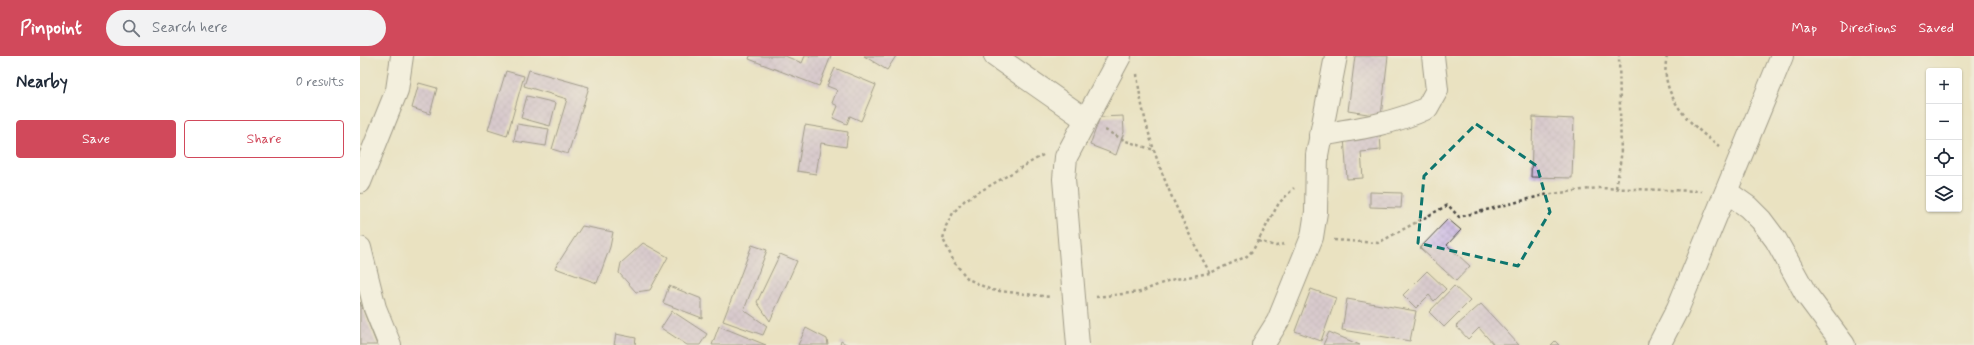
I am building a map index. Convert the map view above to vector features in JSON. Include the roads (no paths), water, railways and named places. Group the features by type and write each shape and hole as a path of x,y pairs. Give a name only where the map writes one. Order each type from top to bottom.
{"street":[{"path":"360,182 397,90 402,56"},
{"path":"995,56 1085,119"},
{"path":"1263,345 1278,321 1312,237 1316,212 1316,168 1320,135 1336,56"},
{"path":"1320,135 1358,130 1388,123 1427,108 1437,90 1433,56"},
{"path":"1659,345 1678,308 1740,161 1782,56"},
{"path":"1078,345 1064,179 1066,158 1085,119 1128,63"},
{"path":"1727,192 1748,207 1765,225 1776,240 1806,294 1844,345"},
{"path":"360,248 375,308 390,345"}]}
